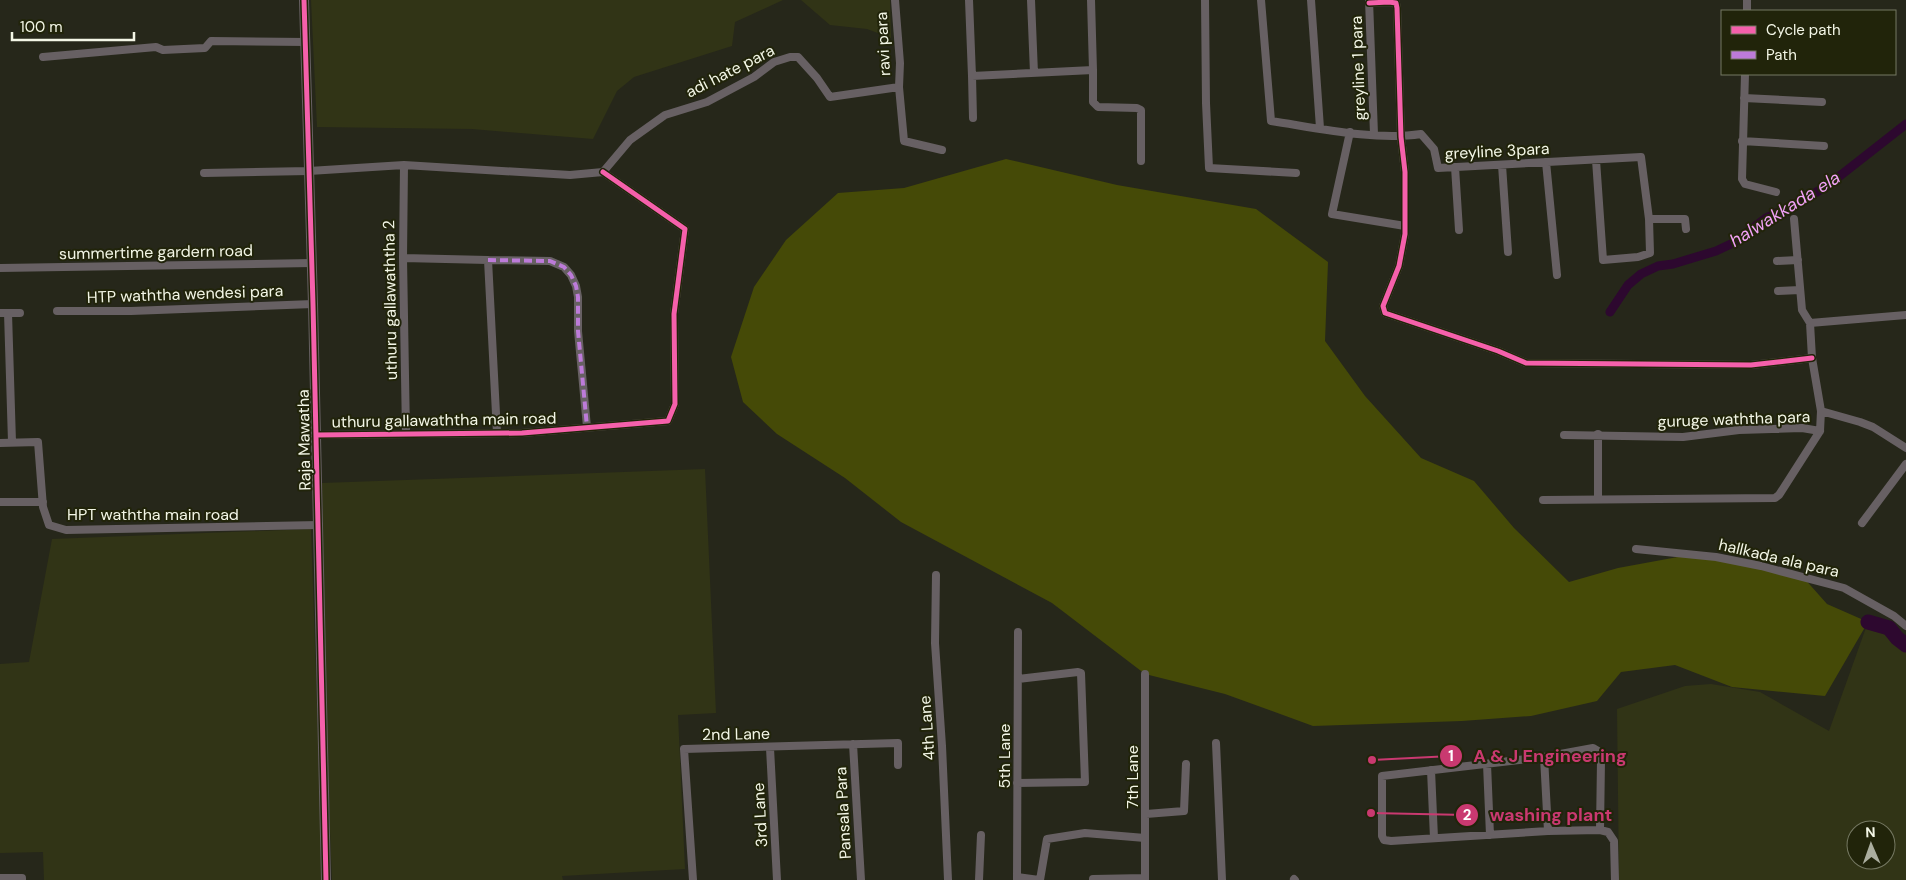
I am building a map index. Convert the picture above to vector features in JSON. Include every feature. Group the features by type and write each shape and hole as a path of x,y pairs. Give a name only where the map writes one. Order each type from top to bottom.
{"street":[{"name":"Raja Mawatha","path":"304,0 319,525 326,880"},
{"name":"ravi para","path":"895,0 900,63 899,87"},
{"path":"969,0 974,118"},
{"path":"1032,0 1034,73"},
{"path":"1091,0 1094,102 1098,107 1137,108 1141,110 1142,161"},
{"path":"1205,0 1206,103 1210,168 1296,173"},
{"name":"greyline 3para","path":"1261,0 1271,121 1401,137 1421,134 1434,149 1438,168 1641,157 1649,219"},
{"path":"1310,0 1320,128"},
{"path":"1369,1 1396,3 1401,137 1405,172 1405,226 1399,266 1384,306 1385,313 1498,351 1526,363 1751,365 1812,358"},
{"name":"greyline 1 para","path":"1369,1 1374,134"},
{"path":"43,57 156,47 163,50 205,48 211,41 306,42"},
{"name":"adi hate para","path":"604,172 630,140 665,115 706,102 754,77 774,62 790,57 798,57 817,78 830,97 899,87"},
{"path":"972,76 1093,70"},
{"path":"1745,75 1741,173 1745,184 1776,192"},
{"path":"899,87 904,141 942,150"},
{"path":"1744,98 1822,102"},
{"path":"1350,132 1332,214 1405,226"},
{"path":"1742,141 1824,146"},
{"path":"1596,160 1603,260 1638,258 1650,253 1649,219 1685,219 1686,229"},
{"path":"1546,162 1557,275"},
{"path":"204,173 310,171 404,165 570,175 604,172"},
{"name":"uthuru gallawaththa 2","path":"404,165 402,258 406,434"},
{"path":"1502,165 1508,252"},
{"path":"1455,167 1460,230"},
{"name":"uthuru gallawaththa main road","path":"316,435 522,433 668,421 675,404 674,314 685,229 604,172"},
{"name":"guruge waththa para","path":"1564,435 1683,436 1739,430 1802,428 1820,431 1821,411 1812,358 1810,323 1802,310 1794,220"},
{"path":"402,258 550,261 564,267 571,275 578,297 578,331 587,427"},
{"path":"488,260 497,433"},
{"path":"1777,261 1798,260"},
{"name":"summertime gardern road","path":"0,268 312,264"},
{"path":"1778,291 1800,290"},
{"name":"HTP waththa wendesi para","path":"57,311 131,312 313,304"},
{"path":"12,442 4,313 20,313"},
{"path":"1810,323 1906,315"},
{"path":"1821,411 1873,427 1906,448"},
{"path":"1543,500 1598,498 1649,500 1774,498 1779,495 1820,431"},
{"path":"1598,434 1598,498"},
{"name":"HPT waththa main road","path":"0,443 38,442 43,502 50,525 66,530 319,525"},
{"path":"1862,523 1906,464"},
{"path":"0,502 43,502"},
{"name":"hallkada ala para","path":"1636,550 1716,557 1761,566 1844,588 1894,616 1906,626"},
{"name":"4th Lane","path":"936,574 935,643 948,880"},
{"name":"5th Lane","path":"1017,878 1018,632"},
{"path":"1017,783 1085,782 1081,673 1018,679"},
{"name":"7th Lane","path":"1144,879 1146,814 1145,674"},
{"path":"1216,742 1222,880"},
{"name":"Pansala Para","path":"853,744 861,880"},
{"name":"2nd Lane","path":"693,880 684,749 898,744 898,765"},
{"name":"3rd Lane","path":"770,748 777,880"},
{"path":"1600,830 1601,760 1598,750 1593,748 1544,757 1382,776 1382,836 1384,840 1600,830 1608,832 1614,841 1615,880"},
{"path":"1544,757 1548,831"},
{"path":"1146,814 1184,811 1186,764"},
{"path":"1487,764 1490,835"},
{"path":"1431,770 1434,838"},
{"path":"1017,878 1040,880 1047,839 1084,833 1145,838"},
{"path":"979,880 981,834"},
{"path":"0,878 22,878 22,880"},
{"path":"1093,880 1144,879"}],"shaded area":[{"path":"311,0 783,0 735,22 732,46 634,77 617,91 593,139 472,129 317,127"},
{"path":"801,0 890,0 891,38 867,29 830,25"},
{"path":"705,469 716,713 678,715 685,869 562,876 563,880 332,880 326,730 322,483"},
{"path":"311,529 323,880 44,880 43,852 0,853 0,664 29,662 52,539"},
{"path":"1868,622 1906,651 1906,880 1619,880 1617,709 1685,686 1711,684 1760,692 1829,731"}],"green space":[{"path":"1006,159 1117,185 1256,209 1328,262 1325,341 1365,396 1421,458 1474,481 1514,528 1569,582 1618,568 1694,554 1803,577 1827,604 1868,622 1825,696 1732,687 1675,665 1621,672 1597,701 1531,716 1462,721 1313,726 1225,694 1145,674 1052,603 901,522 845,478 777,434 743,402 731,357 754,287 786,240 838,193 904,188"}],"waterway":[{"name":"halwakkada ela","path":"1610,312 1628,285 1641,274 1658,266 1673,264 1716,251 1733,243 1766,218 1827,186 1906,124"},
{"path":"1868,622 1889,628 1906,645"}],"marked path":[{"path":"488,260 550,261 564,267 571,275 578,297 578,331 587,427"}],"cycle path":[{"path":"304,0 326,880"},
{"path":"1369,3 1396,3 1397,8 1401,137 1405,172 1405,234 1399,266 1383,306 1385,313 1498,351 1526,363 1751,365 1812,358"},
{"path":"316,435 522,433 668,421 675,404 674,314 685,229 603,172"}],"place":[{"name":"A & J Engineering","path":"1372,760"},
{"name":"washing plant","path":"1371,813"}]}
